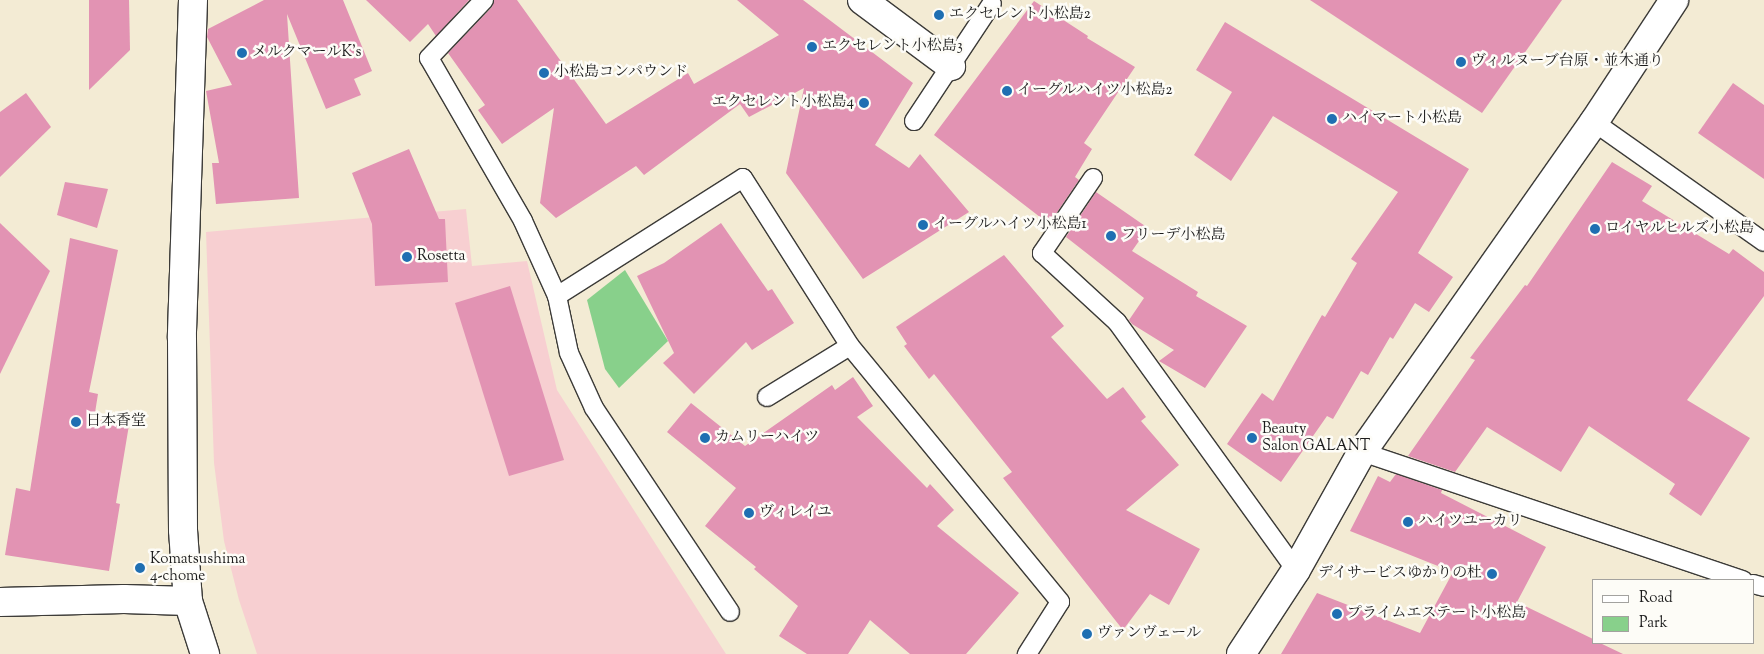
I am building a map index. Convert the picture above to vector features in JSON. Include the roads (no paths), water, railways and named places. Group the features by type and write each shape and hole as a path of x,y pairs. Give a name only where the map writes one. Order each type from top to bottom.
{"street":[{"path":"193,0 182,338 183,530 188,601 205,654"},
{"path":"862,0 951,66"},
{"path":"1241,654 1296,570 1362,452 1594,122 1674,0"},
{"path":"0,602 124,599 188,601"}],"lane":[{"path":"484,0 429,58 523,220 557,296 569,353 594,408 730,612"},
{"path":"914,122 992,3"},
{"path":"1594,122 1764,242"},
{"path":"557,296 743,178 850,346 1060,602 1027,654"},
{"path":"1093,178 1042,253 1117,322 1296,570"},
{"path":"767,397 850,346"},
{"path":"1362,452 1740,579"}],"place":[{"name":"エクセレント小松島2","path":"939,15"},
{"name":"エクセレント小松島3","path":"812,47"},
{"name":"メルクマールK's","path":"242,53"},
{"name":"ヴィルヌーブ台原・並木通り","path":"1461,62"},
{"name":"小松島コンパウンド","path":"544,73"},
{"name":"イーグルハイツ小松島2","path":"1007,91"},
{"name":"エクセレント小松島4","path":"864,103"},
{"name":"ハイマート小松島","path":"1332,119"},
{"name":"イーグルハイツ小松島1","path":"923,225"},
{"name":"ロイヤルヒルズ小松島","path":"1595,229"},
{"name":"フリーデ小松島","path":"1111,236"},
{"name":"Rosetta","path":"407,257"},
{"name":"日本香堂","path":"76,422"},
{"name":"カムリーハイツ","path":"705,438"},
{"name":"Beauty Salon GALANT","path":"1252,438"},
{"name":"ヴィレイユ","path":"749,513"},
{"name":"ハイツユーカリ","path":"1408,522"},
{"name":"Komatsushima 4-chome","path":"140,568"},
{"name":"デイサービスゆかりの杜","path":"1492,574"},
{"name":"プライムエステート小松島","path":"1337,614"},
{"name":"ヴァンヴェール","path":"1087,634"}]}
